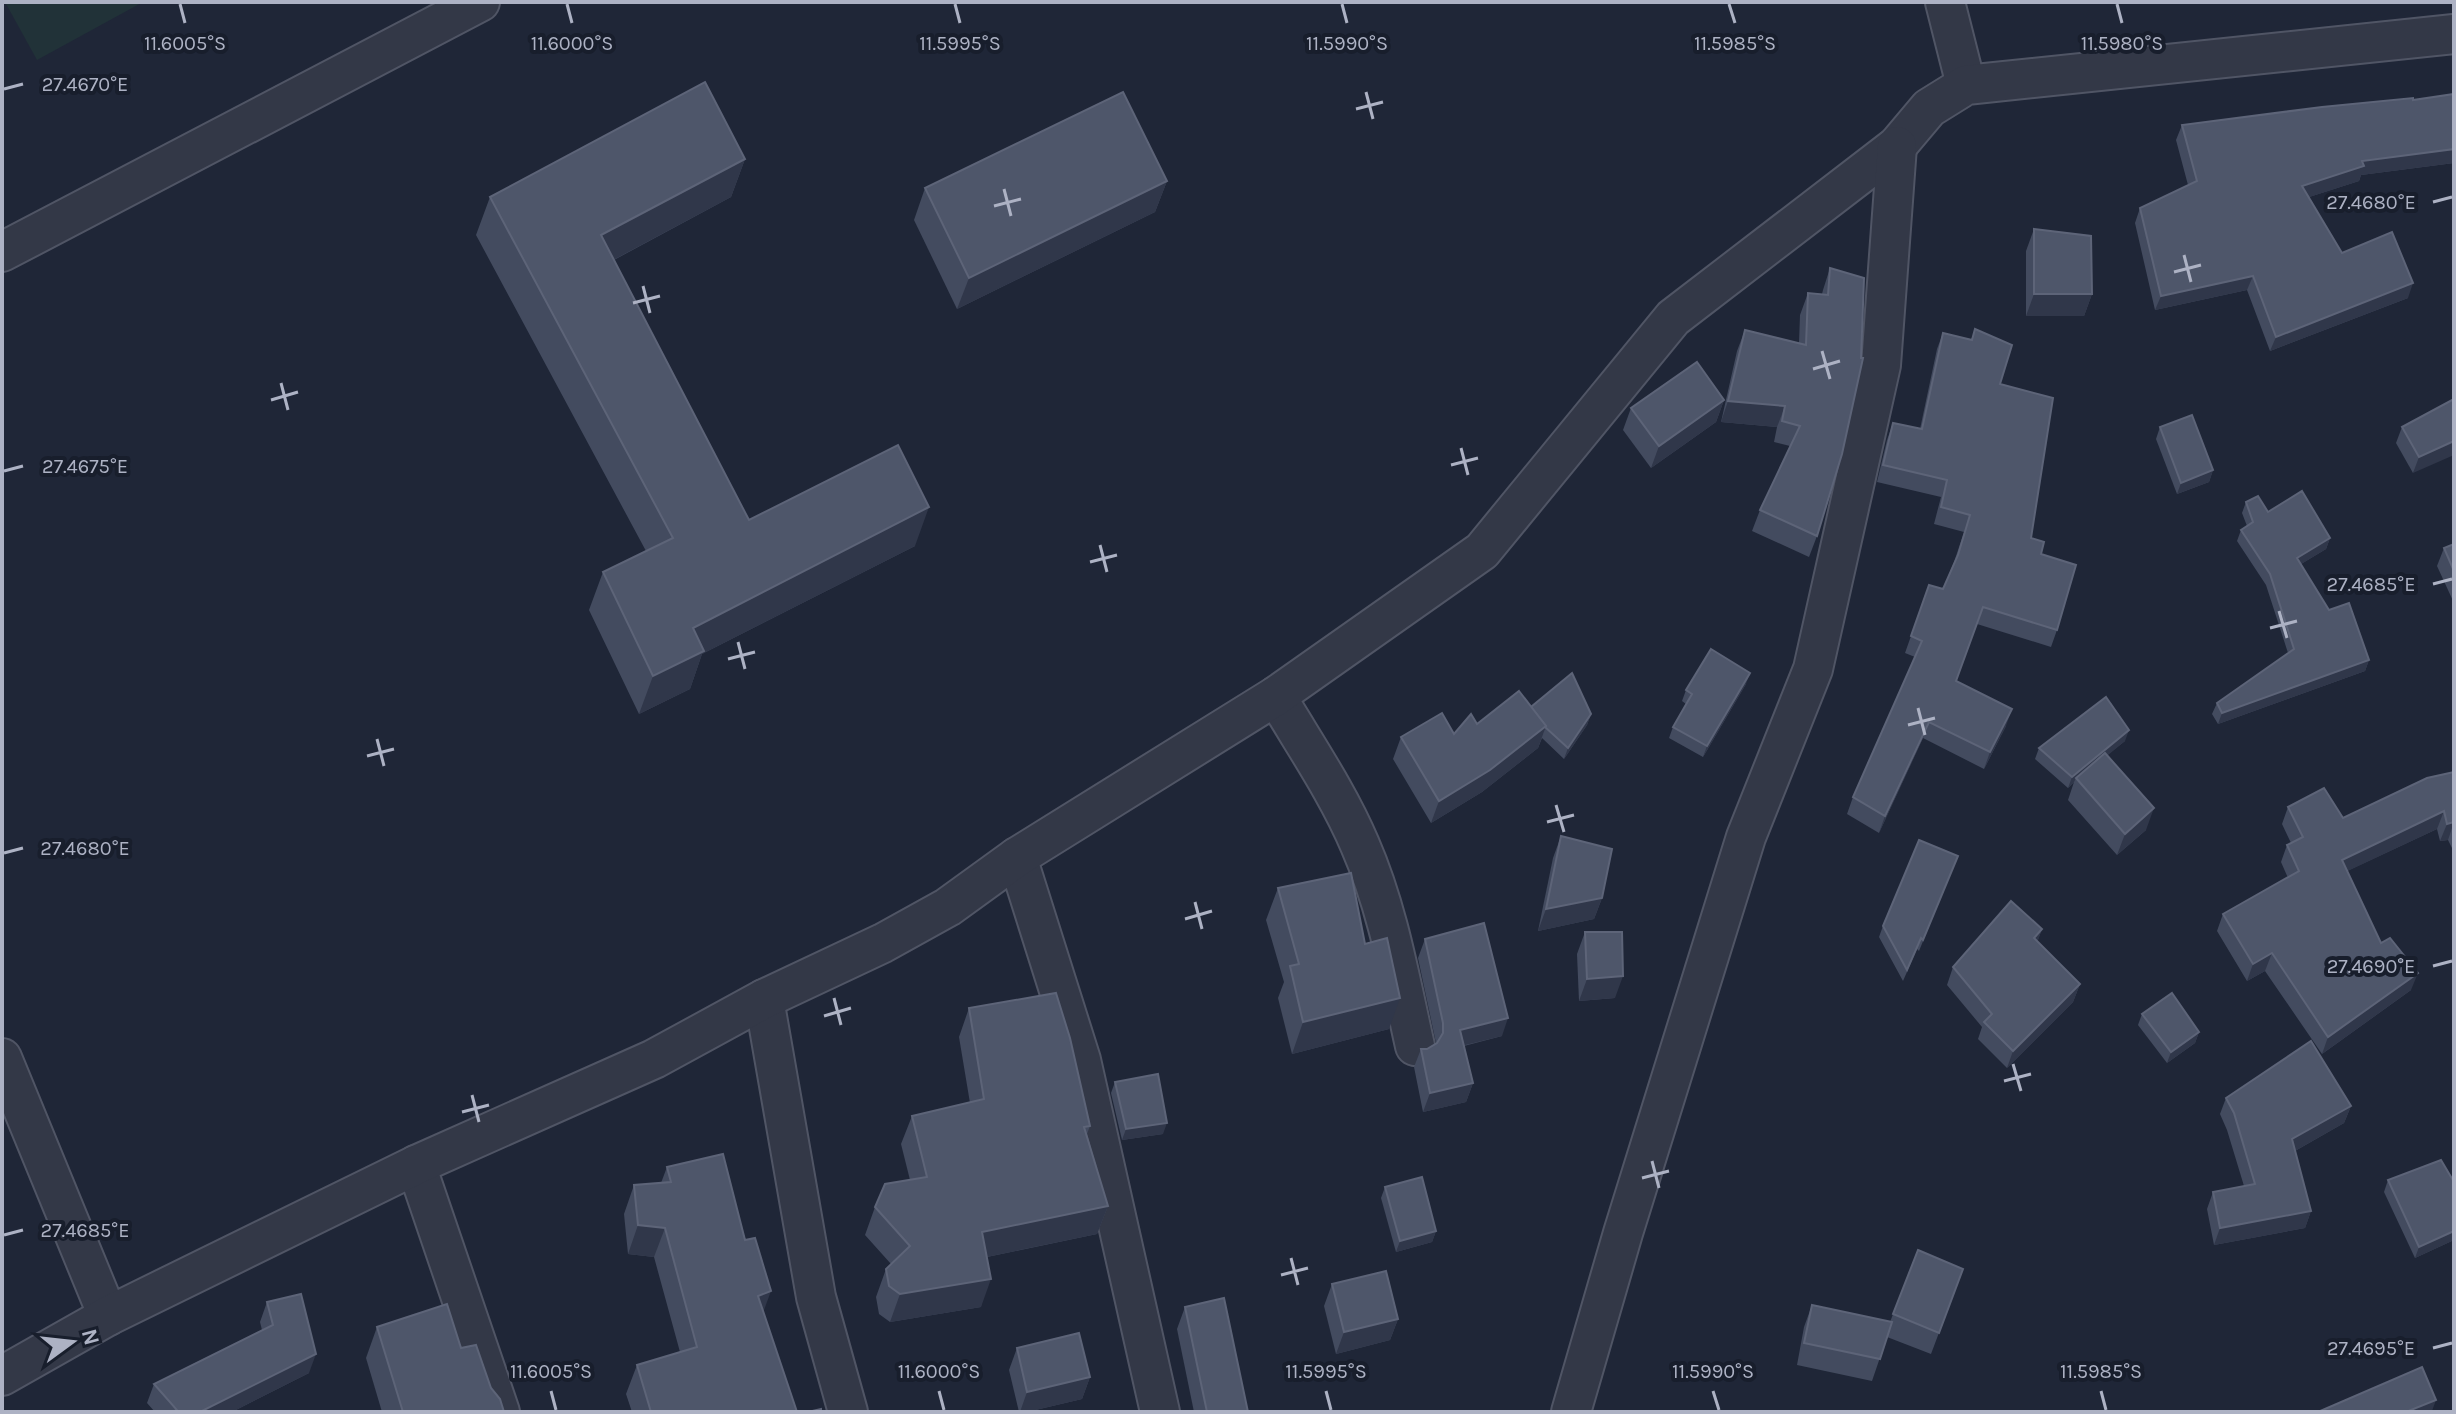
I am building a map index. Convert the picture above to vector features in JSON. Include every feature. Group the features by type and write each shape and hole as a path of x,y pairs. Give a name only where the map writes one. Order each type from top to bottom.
{"street":[{"path":"2,252 480,2"},
{"path":"1945,2 1966,85"},
{"path":"2,1376 108,1316 416,1165 654,1059 764,999 909,929 948,907 1017,857 1276,696 1482,551 1673,318 1897,146 1929,108 1966,85 2454,34"},
{"path":"1571,1412 1746,837 1813,669 1881,365 1897,146"},
{"path":"1276,696 1330,785 1361,846 1387,923 1415,1046"},
{"path":"1017,857 1081,1060 1160,1412"},
{"path":"764,999 816,1297 848,1412"},
{"path":"2,1058 108,1316"},
{"path":"416,1165 500,1412"}],"shaded area":[{"path":"5,2 143,2 37,60"}],"building":[{"path":"705,82 745,159 601,235 749,520 898,445 929,507 693,628 704,651 653,676 603,572 673,538 490,197"},
{"path":"1123,92 1167,181 969,278 925,188"},
{"path":"2454,94 2454,149 2362,161 2364,166 2302,186 2342,253 2392,232 2413,283 2276,337 2253,276 2161,296 2140,208 2197,181 2182,125"},
{"path":"2034,229 2091,236 2092,294 2034,294"},
{"path":"1830,268 1864,278 1863,358 1842,454 1817,536 1760,510 1800,426 1782,421 1785,406 1728,401 1745,330 1806,345 1808,293 1828,295"},
{"path":"1975,329 2012,345 2000,384 2053,398 2031,538 2044,542 2041,554 2076,565 2057,630 1983,607 1956,681 2012,709 1990,752 1929,722 1885,816 1853,797 1922,641 1911,636 1929,585 1943,589 1958,555 1970,515 1941,507 1947,480 1883,465 1893,423 1922,429 1943,333 1972,340"},
{"path":"1697,362 1724,400 1659,446 1631,408"},
{"path":"2454,399 2454,441 2419,457 2402,427"},
{"path":"2192,415 2213,470 2181,483 2160,427"},
{"path":"2302,491 2330,538 2297,558 2329,610 2349,603 2369,660 2222,713 2217,703 2294,649 2270,574 2241,530 2253,522 2246,502 2258,496 2268,512"},
{"path":"2454,544 2454,571 2444,548"},
{"path":"1711,649 1750,673 1707,746 1673,727 1692,694 1686,690"},
{"path":"1572,673 1591,714 1568,748 1545,727 1531,707"},
{"path":"1519,691 1546,726 1490,770 1439,801 1401,737 1442,713 1454,734 1471,714 1477,724"},
{"path":"2106,697 2129,730 2072,777 2039,748"},
{"path":"2105,753 2154,808 2125,834 2076,778"},
{"path":"2454,772 2454,822 2447,824 2444,811 2342,860 2381,943 2390,938 2418,973 2328,1037 2272,953 2253,964 2223,914 2299,871 2287,845 2303,837 2288,807 2324,788 2343,818 2427,778"},
{"path":"1561,836 1612,849 1602,898 1546,909"},
{"path":"1919,840 1958,856 1907,970 1883,926"},
{"path":"1351,873 1365,944 1387,938 1400,998 1303,1022 1290,966 1299,964 1278,888"},
{"path":"2011,901 2042,929 2034,938 2080,984 2013,1051 1984,1022 1992,1014 1953,967"},
{"path":"1484,923 1508,1018 1460,1030 1473,1083 1430,1093 1421,1049 1437,1043 1443,1033 1443,1023 1425,939"},
{"path":"1585,932 1622,932 1623,976 1587,979"},
{"path":"1056,993 1070,1038 1090,1126 1084,1127 1108,1206 982,1232 991,1279 900,1294 889,1286 886,1269 910,1246 875,1207 885,1184 927,1177 912,1116 984,1099 969,1008"},
{"path":"2172,993 2199,1032 2171,1052 2142,1014"},
{"path":"2311,1041 2351,1106 2292,1139 2311,1211 2220,1228 2213,1192 2255,1184 2234,1113 2226,1098"},
{"path":"1158,1074 1167,1123 1126,1129 1115,1082"},
{"path":"723,1154 745,1240 755,1238 771,1291 758,1296 797,1412 651,1412 637,1365 697,1347 665,1228 638,1225 634,1185 671,1182 667,1167"},
{"path":"2441,1160 2454,1182 2454,1231 2419,1247 2388,1180"},
{"path":"1422,1177 1436,1231 1400,1241 1385,1187"},
{"path":"1918,1250 1963,1269 1939,1333 1893,1314"},
{"path":"1386,1271 1398,1319 1344,1332 1332,1284"},
{"path":"301,1294 316,1354 200,1412 172,1412 177,1410 154,1384 273,1325 267,1302"},
{"path":"1224,1298 1248,1412 1207,1412 1185,1307"},
{"path":"447,1304 461,1348 476,1345 491,1388 500,1399 504,1412 403,1412 377,1327"},
{"path":"1812,1305 1892,1322 1880,1359 1804,1343"},
{"path":"1079,1333 1090,1377 1027,1392 1017,1348"},
{"path":"2422,1367 2436,1400 2406,1412 2318,1412"}]}
